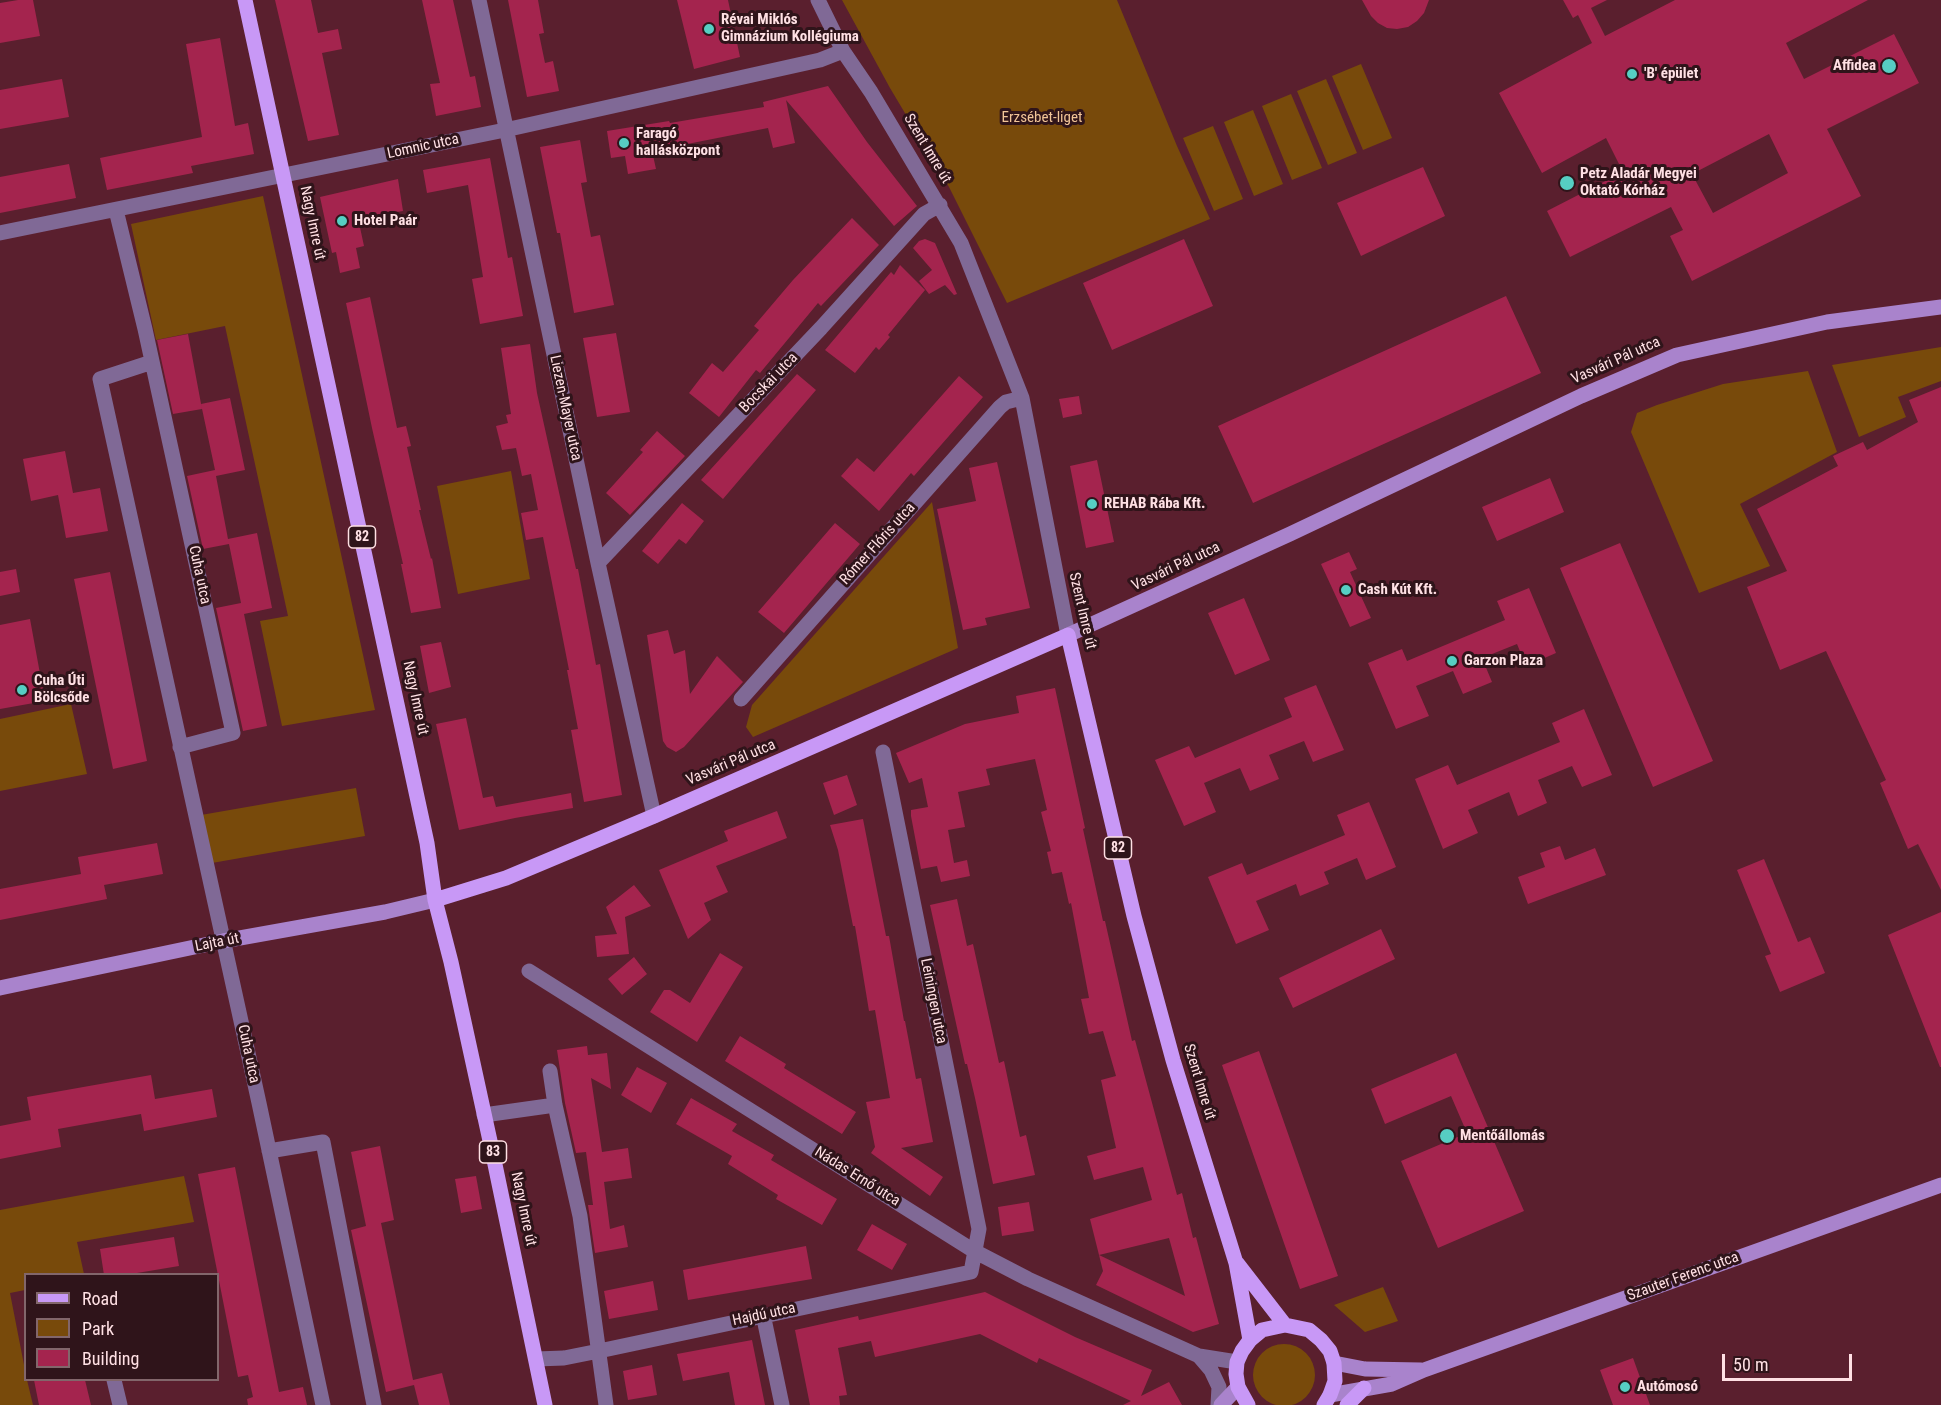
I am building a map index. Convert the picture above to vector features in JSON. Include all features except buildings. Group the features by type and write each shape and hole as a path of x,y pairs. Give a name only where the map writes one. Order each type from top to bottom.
{"main road":[{"name":"Nagy Imre út","path":"245,0 427,843 435,900 451,962 544,1405"},
{"name":"Vasvári Pál utca","path":"435,900 506,878 654,816 1068,635"},
{"name":"Szent Imre út","path":"1068,635 1134,916 1173,1060 1236,1263 1250,1340"},
{"name":"Szent Imre út","path":"1236,1263 1285,1325"},
{"path":"1248,1405 1238,1386 1237,1362 1242,1351 1262,1330 1285,1325 1309,1330 1322,1340 1330,1351 1334,1364 1335,1381 1326,1402"},
{"path":"1347,1405 1364,1388"}],"street":[{"name":"Liezen-Mayer utca","path":"479,0 505,130 654,816"},
{"name":"Szent Imre út","path":"818,0 843,51 877,101 961,243 1022,398 1068,635"},
{"name":"Lomnic utca","path":"0,233 505,130 820,60 843,51"},
{"name":"Bocskai utca","path":"598,563 821,328 924,214 940,205"},
{"name":"Cuha utca","path":"116,210 152,362 233,733 180,747"},
{"name":"Vasvári Pál utca","path":"1068,635 1290,534 1591,392 1677,355 1827,322 1941,307"},
{"name":"Cuha utca","path":"152,362 100,379 323,1405"},
{"name":"Rómer Flóris utca","path":"741,699 1000,407 1006,402 1022,398"},
{"name":"Leiningen utca","path":"883,752 979,1229 974,1251"},
{"name":"Lajta út","path":"0,988 223,941 385,912 435,900"},
{"name":"Nádas Ernő utca","path":"529,971 974,1251 1199,1356 1237,1362"},
{"path":"550,1071 555,1105 580,1215 606,1405"},
{"path":"484,1115 555,1105"},
{"path":"269,1151 323,1142 374,1405"},
{"name":"Szauter Ferenc utca","path":"1326,1402 1364,1388 1392,1384 1424,1370 1941,1185"},
{"name":"Hajdú utca","path":"536,1359 564,1358 599,1351 764,1314 971,1272 974,1251"},
{"path":"764,1314 782,1405"},
{"path":"1199,1356 1211,1370 1219,1387 1220,1405"},
{"name":"Szauter Ferenc utca","path":"1334,1364 1365,1368 1424,1370"},
{"path":"114,1381 120,1405"},
{"path":"1220,1405 1238,1386"}],"green space":[{"name":"Erzsébet-liget","path":"842,0 1117,0 1177,146 1210,219 1007,303 949,187 890,88"},
{"path":"1361,64 1392,138 1363,150 1332,76"},
{"path":"1326,79 1357,153 1328,165 1297,91"},
{"path":"1291,94 1322,168 1292,180 1262,106"},
{"path":"1253,110 1283,184 1254,196 1224,122"},
{"path":"1213,126 1243,199 1214,211 1183,138"},
{"path":"263,196 375,710 282,726 260,621 288,616 225,326 156,340 131,224"},
{"path":"1941,347 1941,381 1898,397 1906,417 1859,437 1832,365"},
{"path":"1808,371 1837,452 1740,504 1770,566 1699,593 1631,432 1637,413 1723,384"},
{"path":"511,471 530,579 458,594 437,486"},
{"path":"932,502 958,648 753,737 746,727 752,705"},
{"path":"71,704 87,774 0,791 0,719"},
{"path":"356,788 365,836 212,863 201,815"},
{"path":"184,1176 194,1222 77,1242 84,1273 24,1273 24,1290 10,1293 24,1365 24,1381 27,1381 33,1405 0,1405 0,1210"},
{"path":"1383,1287 1398,1321 1365,1332 1334,1305"},
{"path":"1284,1344 1296,1346 1306,1353 1313,1363 1315,1375 1313,1387 1306,1397 1296,1404 1284,1406 1272,1404 1262,1397 1255,1387 1253,1375 1255,1363 1262,1353 1272,1346"}],"place":[{"name":"Révai Miklós Gimnázium Kollégiuma","path":"709,29"},
{"name":"Affidea","path":"1889,66"},
{"name":"'B' épület","path":"1632,74"},
{"name":"Faragó hallásközpont","path":"624,143"},
{"name":"Petz Aladár Megyei Oktató Kórház","path":"1567,183"},
{"name":"Hotel Paár","path":"342,221"},
{"name":"REHAB Rába Kft.","path":"1092,504"},
{"name":"Cash Kút Kft.","path":"1346,590"},
{"name":"Garzon Plaza","path":"1452,661"},
{"name":"Cuha Úti Bölcsőde","path":"22,690"},
{"name":"Mentőállomás","path":"1447,1136"},
{"name":"Autómosó","path":"1625,1387"}]}
